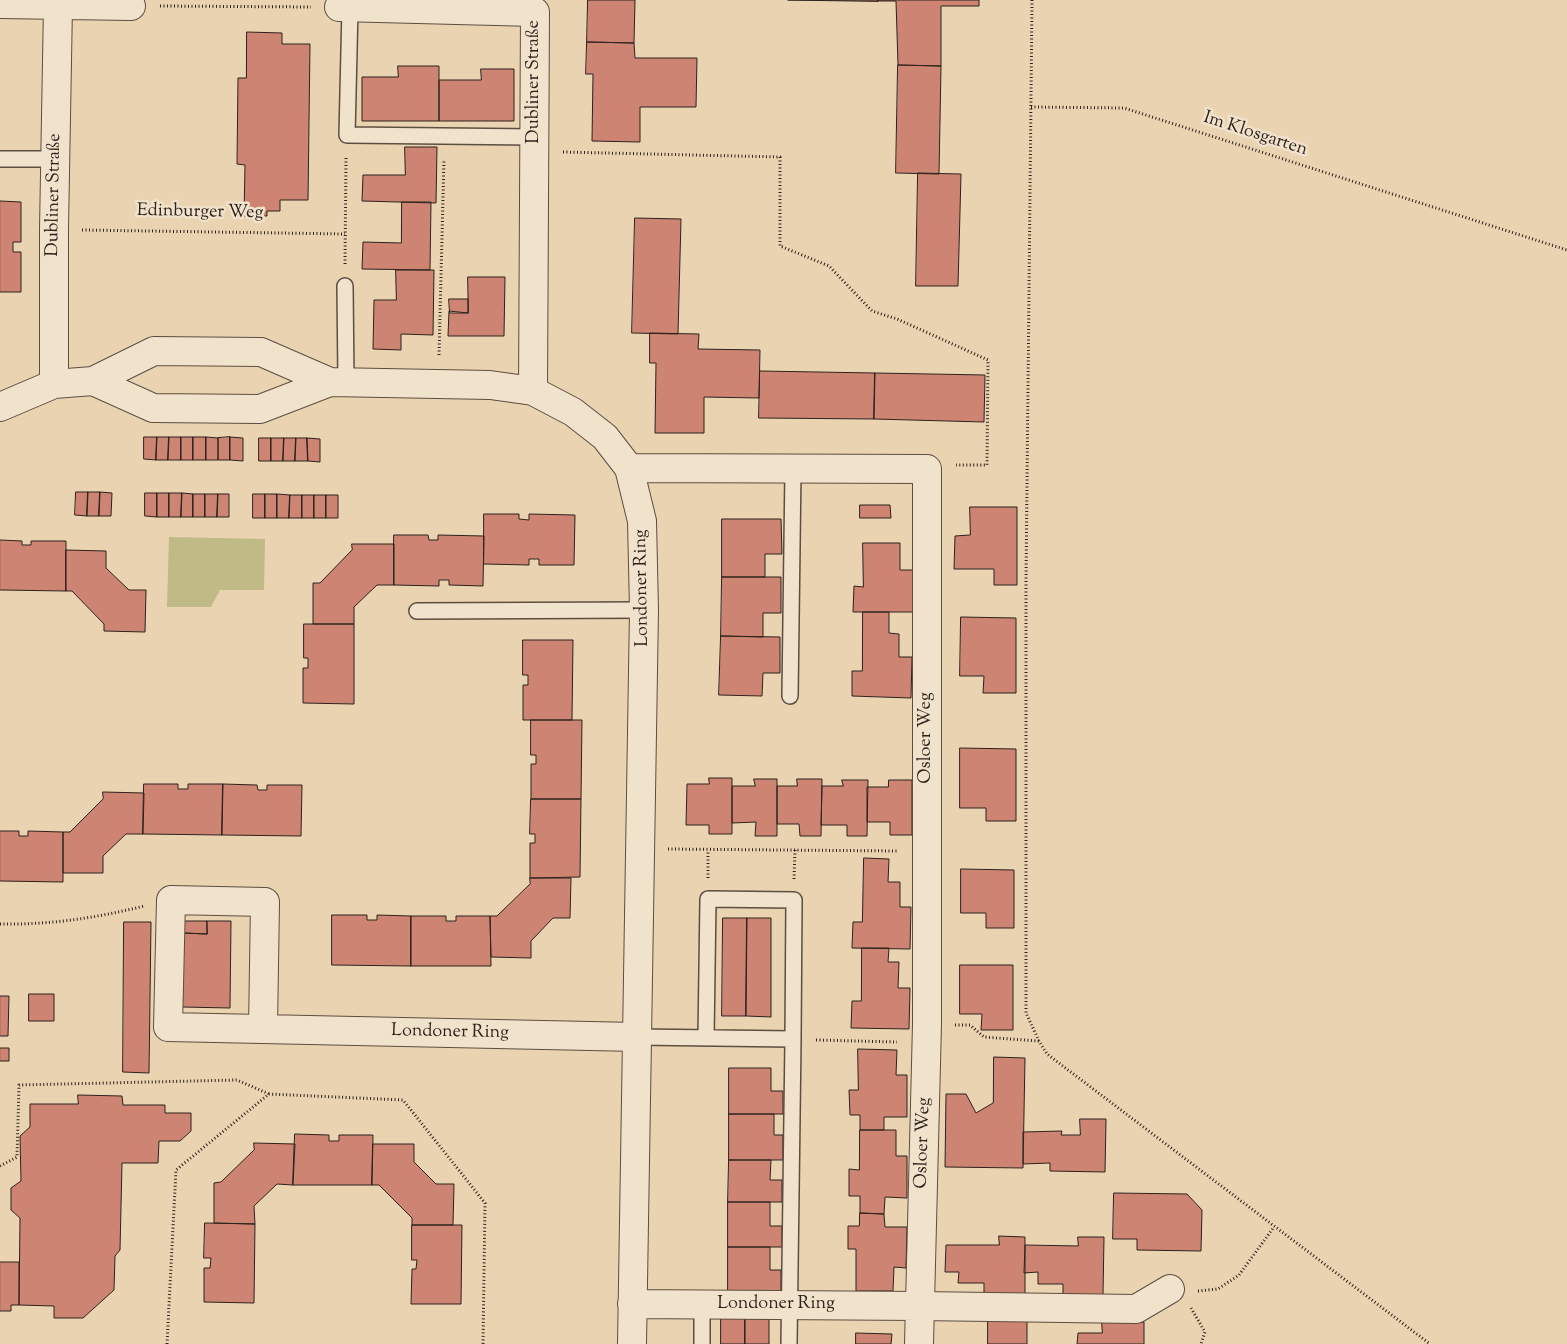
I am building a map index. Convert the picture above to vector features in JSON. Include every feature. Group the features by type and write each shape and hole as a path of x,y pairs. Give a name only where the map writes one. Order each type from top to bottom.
{"street":[{"name":"Dubliner Straße","path":"41,3 55,159 54,384"},
{"path":"0,4 118,4"},
{"name":"Dubliner Straße","path":"344,8 539,6 535,144 533,391"},
{"name":"Londoner Ring","path":"0,407 54,384 93,381 154,351 261,352 338,382 490,386 533,391 573,412 599,432 629,468 642,520 644,610 632,1344"},
{"name":"Londoner Ring","path":"93,381 153,408 260,409 338,382"},
{"path":"629,468 927,469"},
{"name":"Osloer Weg","path":"919,1344 927,1034 927,469"},
{"path":"171,900 265,902 263,1029"},
{"name":"Londoner Ring","path":"171,900 168,1027 637,1037"},
{"path":"919,1306 1136,1309 1170,1289"},
{"name":"Londoner Ring","path":"632,1304 919,1306"}],"lane":[{"path":"344,8 347,135 445,136 535,144"},
{"path":"0,158 55,159"},
{"path":"338,382 345,286"},
{"path":"790,696 794,469"},
{"path":"417,611 644,610"},
{"path":"706,1038 708,899 794,900 789,1344"},
{"path":"637,1037 793,1039"},
{"path":"702,1305 702,1344"}],"path":[{"path":"1032,0 1026,582 1026,1013 1047,1054 1430,1344"},
{"path":"118,4 344,8"},
{"name":"Im Klosgarten","path":"1031,107 1124,108 1567,250"},
{"path":"345,286 347,135"},
{"path":"438,384 445,136"},
{"path":"535,144 780,157 780,246 829,266 872,311 897,319 988,360 987,465 938,465 927,469"},
{"name":"Edinburger Weg","path":"54,229 345,234"},
{"path":"640,849 927,851"},
{"path":"794,900 795,850"},
{"path":"0,924 18,925 103,916 171,900"},
{"path":"793,1039 927,1034 970,1025 984,1036 1039,1041"},
{"path":"0,1166 17,1158 19,1085 237,1080 269,1094 403,1100 485,1203 483,1344"},
{"path":"167,1344 176,1170 269,1094"},
{"path":"1170,1289 1199,1291 1218,1289 1239,1275 1274,1227"},
{"path":"1170,1289 1191,1309 1205,1332 1201,1344"}],"shaded area":[{"path":"169,537 265,539 264,590 220,590 211,607 167,607"}],"building":[{"path":"588,0 635,0 634,43 587,42"},
{"path":"788,0 878,0 878,1"},
{"path":"878,0 979,0 979,6 941,6 941,66 898,65 896,1"},
{"path":"247,32 282,33 282,44 310,44 308,200 280,200 280,211 267,211 267,216 244,216 245,165 237,164 238,78 246,78"},
{"path":"587,42 634,43 635,58 697,58 696,107 640,107 640,142 592,141 593,74 586,74"},
{"path":"898,65 941,66 939,174 896,173"},
{"path":"398,66 439,66 439,121 362,121 362,77 398,77"},
{"path":"481,69 514,69 514,121 439,121 439,80 481,80"},
{"path":"405,147 437,147 436,203 362,201 363,175 405,175"},
{"path":"918,173 961,174 958,286 916,286"},
{"path":"0,201 21,202 21,242 13,242 13,252 21,252 21,292 0,292"},
{"path":"402,202 431,202 430,270 362,269 363,242 401,243"},
{"path":"635,218 681,219 678,334 632,333"},
{"path":"396,270 434,270 433,335 401,334 401,350 373,349 374,300 396,300"},
{"path":"468,277 505,277 504,336 448,336 449,311 468,313"},
{"path":"449,299 468,299 468,313 450,313"},
{"path":"650,333 699,334 698,349 760,350 759,398 704,397 704,433 655,433 656,363 650,363"},
{"path":"760,371 875,373 874,419 759,418"},
{"path":"875,373 985,375 984,422 874,419"},
{"path":"144,437 157,437 156,460 144,459"},
{"path":"157,437 169,437 168,460 156,460"},
{"path":"169,437 181,437 181,460 168,460"},
{"path":"181,437 193,437 193,460 181,460"},
{"path":"193,437 206,437 206,460 193,460"},
{"path":"206,437 218,438 218,460 206,460"},
{"path":"230,437 230,460 218,460 218,438"},
{"path":"230,437 243,438 243,461 230,460"},
{"path":"259,438 271,438 271,461 259,461"},
{"path":"271,438 284,438 283,461 271,461"},
{"path":"284,438 296,438 295,461 283,461"},
{"path":"296,438 307,438 308,461 295,461"},
{"path":"307,438 320,439 320,462 308,461"},
{"path":"76,492 88,492 87,516 75,515"},
{"path":"88,492 100,492 99,516 87,516"},
{"path":"100,492 112,493 111,516 99,516"},
{"path":"145,493 157,493 157,517 145,516"},
{"path":"157,493 169,493 169,517 157,517"},
{"path":"169,493 182,493 181,517 169,517"},
{"path":"182,493 193,494 193,517 181,517"},
{"path":"193,494 205,494 205,517 193,517"},
{"path":"205,494 218,494 217,517 205,517"},
{"path":"218,494 229,494 229,517 217,517"},
{"path":"253,494 265,494 265,518 253,518"},
{"path":"265,494 277,494 277,518 265,518"},
{"path":"277,494 290,495 289,518 277,518"},
{"path":"290,495 302,495 302,518 289,518"},
{"path":"302,495 314,495 314,518 302,518"},
{"path":"314,495 326,495 326,518 314,518"},
{"path":"326,495 338,495 338,518 326,518"},
{"path":"860,505 890,505 891,518 860,518"},
{"path":"970,507 1017,507 1017,585 994,585 994,569 954,569 955,536 970,535"},
{"path":"484,514 519,514 519,519 529,520 529,514 575,515 574,565 539,565 539,559 529,559 529,565 484,564"},
{"path":"722,519 781,519 782,554 765,554 765,577 722,577"},
{"path":"394,535 428,535 429,540 438,540 438,535 484,536 483,586 449,585 449,580 439,580 439,586 394,585"},
{"path":"0,540 22,541 22,545 31,545 31,541 66,541 66,591 0,590"},
{"path":"863,543 900,543 900,570 913,570 913,612 853,612 854,586 863,587"},
{"path":"352,544 394,544 394,585 377,585 354,607 354,624 313,624 313,583 320,583 352,550"},
{"path":"66,550 106,551 106,568 129,590 146,590 145,632 104,631 104,624 72,591 66,591"},
{"path":"722,577 781,577 781,613 763,613 763,637 721,636"},
{"path":"863,612 889,612 889,633 899,634 899,657 912,657 911,698 852,696 852,671 862,671"},
{"path":"961,617 1016,618 1016,693 983,693 984,676 960,676"},
{"path":"304,624 354,624 354,704 303,703 303,668 308,668 308,658 304,658"},
{"path":"721,636 780,637 780,673 763,673 762,696 719,695"},
{"path":"523,640 573,640 572,720 523,720 523,685 528,685 528,675 523,675"},
{"path":"531,720 582,720 581,799 531,799 531,764 536,764 536,755 531,755"},
{"path":"960,748 1016,749 1016,821 986,821 986,808 960,808"},
{"path":"709,778 732,778 732,834 709,834 709,825 686,825 687,784 709,784"},
{"path":"754,779 777,779 777,836 755,836 756,822 732,823 732,786 755,786"},
{"path":"797,779 822,779 821,836 800,836 799,824 777,824 777,786 797,786"},
{"path":"842,780 868,780 867,836 847,836 847,825 821,825 822,786 843,786"},
{"path":"889,780 912,780 912,835 890,835 890,822 867,822 867,787 888,787"},
{"path":"144,784 178,784 178,789 188,789 188,784 223,784 222,835 143,834"},
{"path":"223,784 257,785 258,790 267,790 267,785 302,785 301,836 222,835"},
{"path":"103,792 144,793 143,834 126,834 103,856 103,873 63,873 63,832 70,832 103,799"},
{"path":"531,799 581,799 580,877 530,878 530,843 535,843 535,834 530,834"},
{"path":"0,831 19,831 19,836 28,836 28,831 63,832 63,882 0,881"},
{"path":"864,858 889,859 888,882 900,882 900,907 911,907 910,949 852,948 853,922 862,922"},
{"path":"961,869 1014,870 1014,928 986,928 986,913 961,913"},
{"path":"530,878 571,878 570,918 553,918 531,941 531,958 491,957 490,916 497,916 530,884"},
{"path":"332,915 367,915 367,920 377,920 377,915 411,916 411,966 332,965"},
{"path":"411,916 446,916 446,921 456,921 456,916 490,916 491,966 411,966"},
{"path":"723,918 747,918 746,1016 722,1016"},
{"path":"747,918 771,918 771,1017 746,1016"},
{"path":"183,921 207,921 207,934 183,933"},
{"path":"207,921 231,921 230,1008 182,1007 183,933 207,934"},
{"path":"124,922 151,922 149,1073 123,1072"},
{"path":"862,948 889,948 888,962 899,962 898,988 910,988 909,1029 851,1028 852,1001 861,1001"},
{"path":"960,965 1013,965 1013,1030 981,1030 982,1014 960,1014"},
{"path":"29,994 54,994 54,1021 29,1021"},
{"path":"0,996 9,996 8,1036 0,1036"},
{"path":"0,1048 9,1048 9,1061 0,1061"},
{"path":"858,1049 897,1050 896,1075 907,1075 907,1117 884,1117 884,1130 860,1130 860,1115 850,1115 849,1090 858,1090"},
{"path":"994,1057 1025,1058 1023,1168 945,1167 946,1094 966,1094 976,1113 993,1103"},
{"path":"729,1068 771,1068 771,1091 783,1091 783,1114 729,1114"},
{"path":"78,1095 122,1096 123,1105 165,1105 165,1113 191,1113 191,1131 180,1141 159,1141 158,1163 122,1163 120,1250 115,1256 114,1290 83,1318 54,1318 54,1306 19,1305 20,1218 11,1210 11,1188 21,1181 20,1136 30,1127 30,1104 78,1104"},
{"path":"729,1114 774,1114 774,1135 783,1135 783,1160 729,1160"},
{"path":"1080,1119 1106,1119 1105,1172 1050,1171 1050,1163 1023,1164 1023,1132 1062,1131 1061,1135 1080,1135"},
{"path":"860,1130 896,1130 896,1156 907,1156 907,1198 885,1197 884,1214 860,1213 860,1196 849,1196 849,1169 859,1170"},
{"path":"295,1134 329,1135 329,1141 339,1141 339,1135 373,1135 372,1185 293,1185"},
{"path":"254,1143 295,1144 293,1185 277,1184 254,1206 255,1224 214,1223 214,1183 221,1182 254,1150"},
{"path":"373,1144 414,1144 414,1162 436,1184 454,1184 453,1225 412,1225 412,1218 379,1185 372,1185"},
{"path":"729,1160 771,1160 770,1180 782,1180 782,1202 728,1202"},
{"path":"1114,1193 1187,1194 1202,1210 1201,1251 1137,1250 1137,1239 1113,1239"},
{"path":"728,1202 770,1202 770,1226 782,1226 782,1247 728,1247"},
{"path":"860,1213 884,1214 885,1227 907,1227 906,1268 894,1267 893,1291 856,1291 856,1249 848,1249 848,1226 859,1226"},
{"path":"205,1223 255,1224 254,1303 204,1302 204,1268 210,1268 211,1258 204,1258"},
{"path":"412,1225 462,1225 461,1304 411,1304 412,1269 416,1269 417,1260 412,1260"},
{"path":"999,1236 1025,1237 1025,1294 984,1294 984,1283 958,1283 959,1272 945,1272 946,1245 999,1245"},
{"path":"1078,1237 1104,1237 1103,1295 1063,1294 1063,1284 1038,1284 1038,1272 1024,1273 1025,1245 1078,1246"},
{"path":"728,1247 770,1247 770,1270 781,1270 781,1293 728,1293"},
{"path":"0,1262 19,1262 19,1305 11,1305 11,1311 0,1311"},
{"path":"721,1318 745,1318 745,1344 721,1344"},
{"path":"745,1318 769,1319 769,1344 745,1344"},
{"path":"988,1319 1027,1320 1027,1344 988,1344"},
{"path":"1102,1322 1144,1322 1144,1344 1077,1344 1078,1333 1102,1333"},
{"path":"856,1333 892,1334 891,1344 856,1344"}]}
